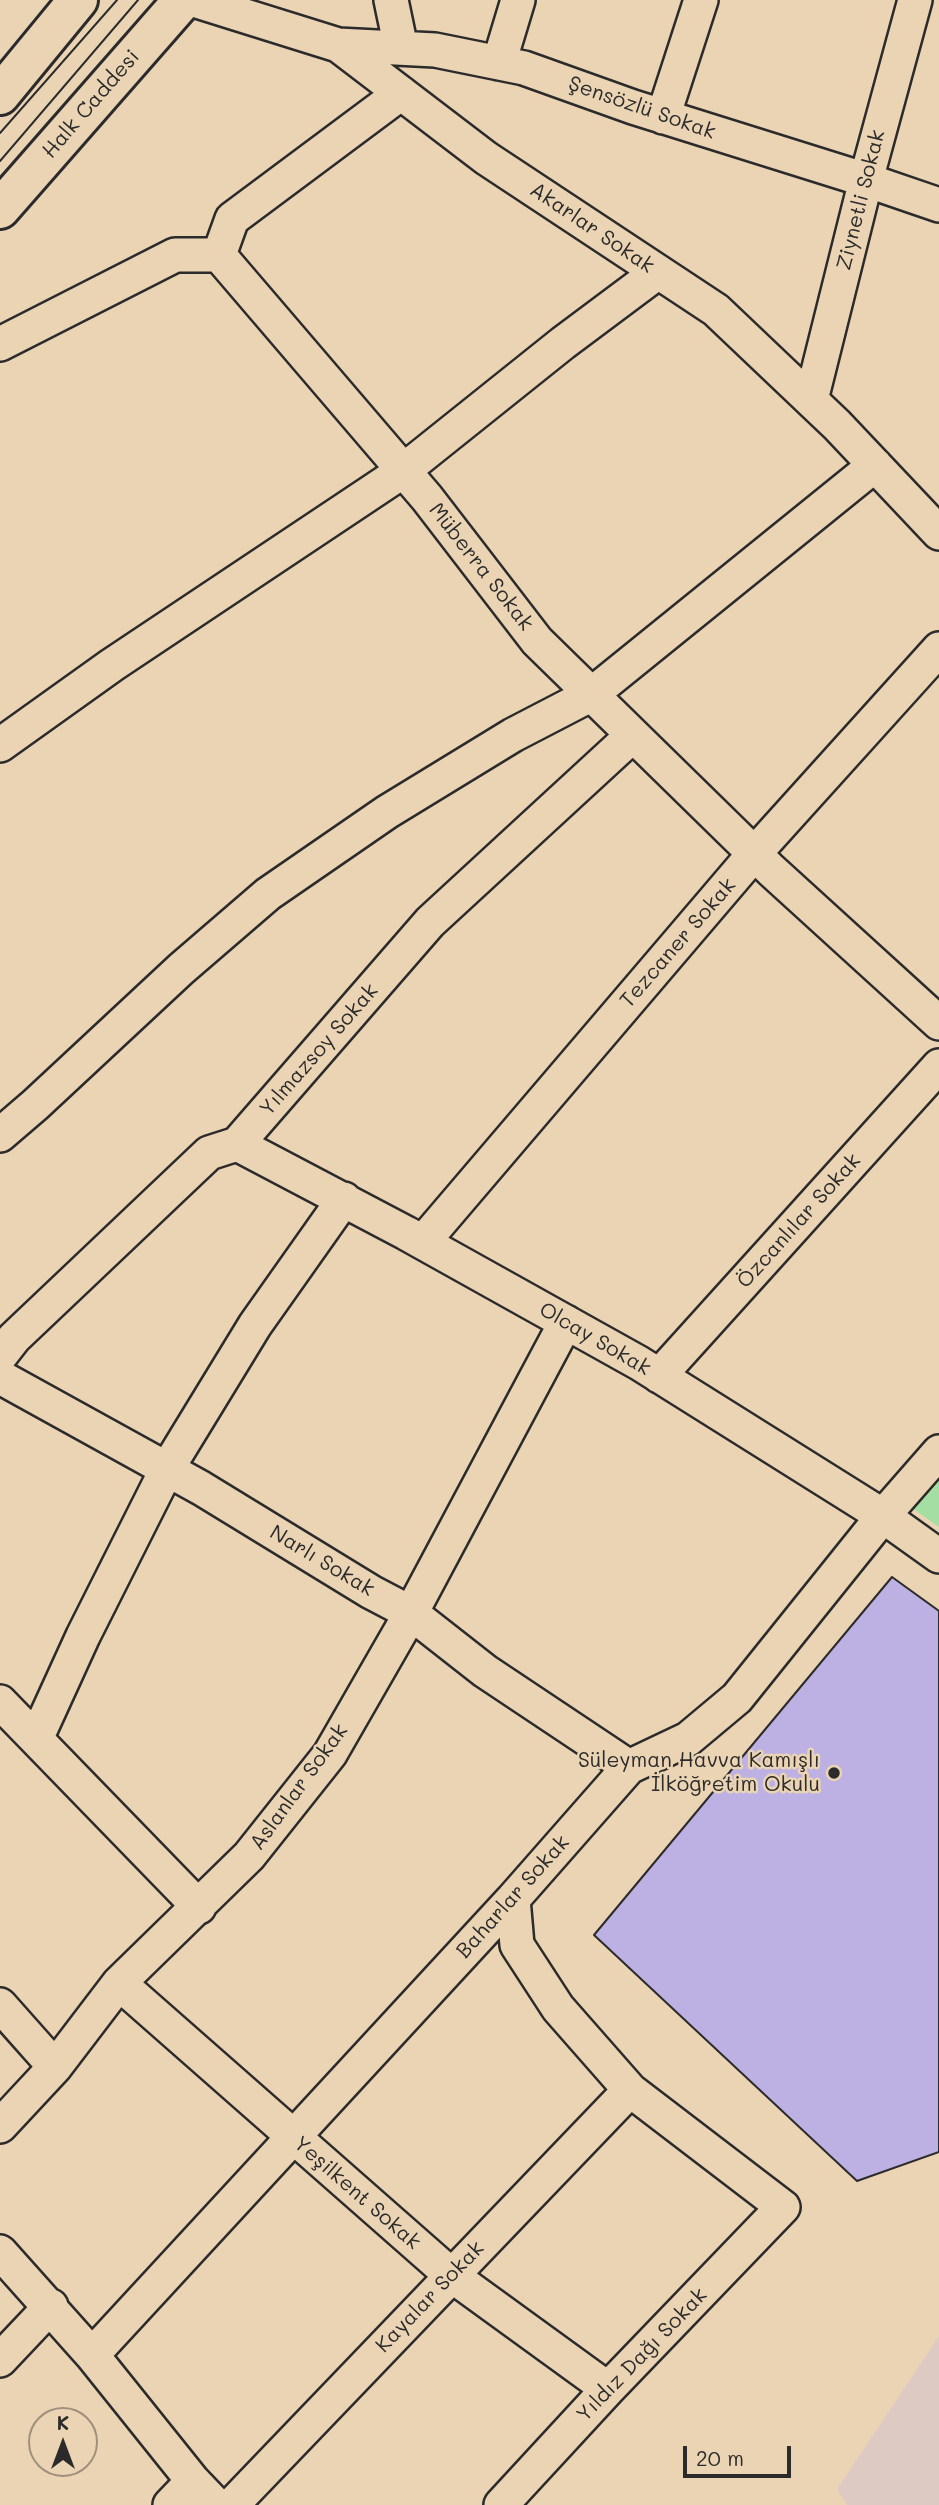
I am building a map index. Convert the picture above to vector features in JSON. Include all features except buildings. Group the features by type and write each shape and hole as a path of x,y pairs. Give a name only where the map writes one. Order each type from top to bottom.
{"main road":[{"path":"0,95 78,0"},
{"name":"Halk Caddesi","path":"0,209 183,0"}],"street":[{"name":"Akarlar Sokak","path":"194,0 338,45 486,158 716,310 811,400 939,533"},
{"path":"391,0 401,48"},
{"path":"499,63 518,0"},
{"path":"663,117 701,0"},
{"name":"Ziynetli Sokak","path":"811,400 866,180 915,0"},
{"name":"Şensözlü Sokak","path":"338,45 435,50 524,68 663,117 939,205"},
{"path":"0,344 175,256 219,256 232,219 401,93"},
{"name":"Müberra Sokak","path":"219,256 404,471 537,641 754,854 939,1023"},
{"path":"0,746 112,665 404,471 563,343 659,272"},
{"path":"0,1135 181,969 268,894 421,791 513,735 592,694 875,465"},
{"name":"Tezcaner Sokak","path":"423,1242 754,854 939,649"},
{"name":"Yılmazsoy Sokak","path":"0,1356 14,1338 209,1153 237,1144 430,922 633,735"},
{"name":"Özcanlılar Sokak","path":"659,1376 939,1066"},
{"name":"Olcay Sokak","path":"237,1144 423,1242 659,1376 883,1516 939,1556"},
{"path":"36,1740 83,1636 167,1469 255,1325 344,1199"},
{"name":"Aslanlar Sokak","path":"0,2126 55,2067 118,1983 249,1856 330,1754 411,1613 566,1322"},
{"name":"Narlı Sokak","path":"0,1377 167,1469 371,1592 411,1613 485,1671 629,1767"},
{"name":"Baharlar Sokak","path":"92,2355 513,1899 629,1767 688,1740 737,1698 883,1516 939,1452"},
{"path":"0,1702 199,1907"},
{"path":"513,1899 517,1945 558,2008 630,2090"},
{"name":"Yeşilkent Sokak","path":"118,1983 451,2275 608,2389"},
{"path":"0,2005 55,2067"},
{"name":"Yıldız Dağı Sokak","path":"501,2505 783,2207 630,2090"},
{"name":"Kayalar Sokak","path":"232,2505 630,2090"},
{"path":"0,2252 51,2306 193,2481 216,2505"},
{"path":"0,2360 51,2306"},
{"path":"170,2505 193,2481"}],"shaded area":[{"path":"939,2336 939,2505 847,2505 837,2489"}],"green space":[{"path":"939,1452 939,1527 899,1499"}],"tram line":[{"path":"0,133 117,0"},
{"path":"0,161 138,0"}],"place":[{"name":"Süleyman Havva Kamışlı İlköğretim Okulu","path":"834,1773"}]}
